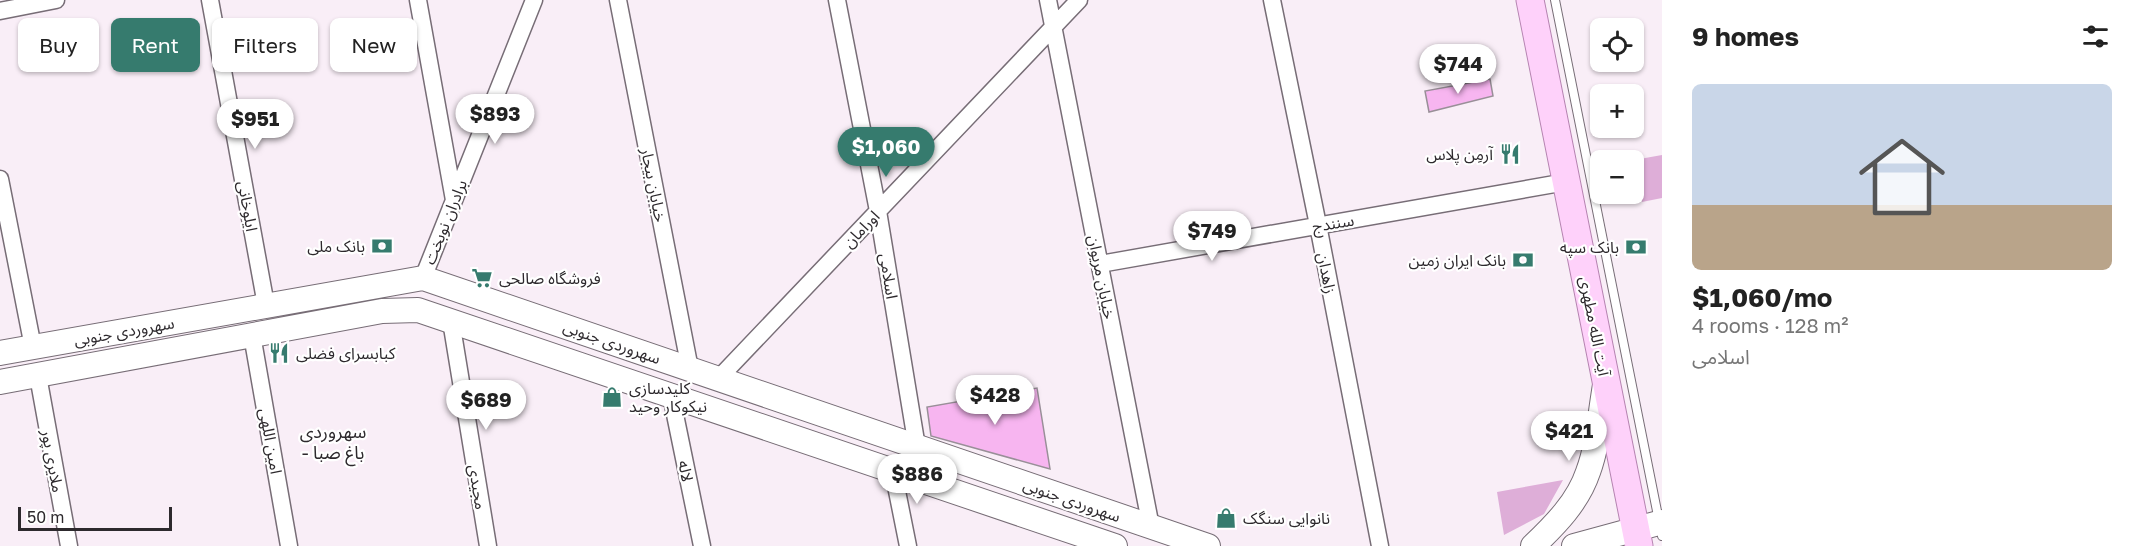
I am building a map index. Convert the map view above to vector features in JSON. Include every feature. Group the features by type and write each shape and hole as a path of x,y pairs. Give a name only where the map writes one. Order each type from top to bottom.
{"main road":[{"name":"آیت الله مطهری","path":"1530,0 1606,380 1652,531"},
{"name":"سهروردی جنوبی","path":"0,353 423,278 917,447 1147,536 1208,546"},
{"name":"سهروردی جنوبی","path":"0,382 382,311 418,310 1115,546"},
{"path":"33,347 38,376"},
{"path":"1533,546 1572,503 1588,474 1606,380"},
{"path":"1574,546 1652,531"}],"street":[{"path":"0,11 56,0"},
{"name":"ایلوخانی","path":"210,0 266,305"},
{"path":"418,0 454,200"},
{"name":"برادران نوبخت","path":"423,278 534,0"},
{"name":"خیابان بیجار","path":"618,0 690,369"},
{"name":"اسلامی","path":"837,0 878,211 917,447"},
{"name":"خیابان مریوان","path":"1048,0 1100,264 1147,536"},
{"name":"اورامان","path":"718,379 1079,0"},
{"name":"زاهدان","path":"1272,0 1380,546"},
{"path":"0,179 33,347"},
{"name":"سنندج","path":"1100,264 1566,182"},
{"name":"مجیدی","path":"451,321 488,546"},
{"name":"امین اللهی","path":"252,335 289,546"},
{"name":"ملایری پور","path":"38,376 69,546"},
{"name":"لاله","path":"670,395 702,546"},
{"path":"893,471 908,546"}],"lane":[{"path":"1555,0 1652,531"}],"shaded area":[{"path":"1662,155 1662,198 1644,202 1644,158"},
{"path":"1563,480 1544,514 1504,535 1497,492"}],"building":[{"path":"1490,79 1493,96 1429,112 1425,91"},
{"path":"1037,388 1050,469 931,436 927,407"}],"place":[{"name":"آرمِن پلاس","path":"1510,154"},
{"name":"بانک ملی","path":"382,246"},
{"name":"بانک سپه","path":"1636,247"},
{"name":"بانک ایران زمین","path":"1523,260"},
{"name":"فروشگاه صالحی","path":"482,278"},
{"name":"کبابسرای فضلی","path":"279,353"},
{"name":"کلیدسازی نیکوکار وحید","path":"612,397"},
{"name":"نانوایی سنگک","path":"1226,518"}],"district":[{"name":"سهروردی - باغ صبا","path":"333,441"}]}
